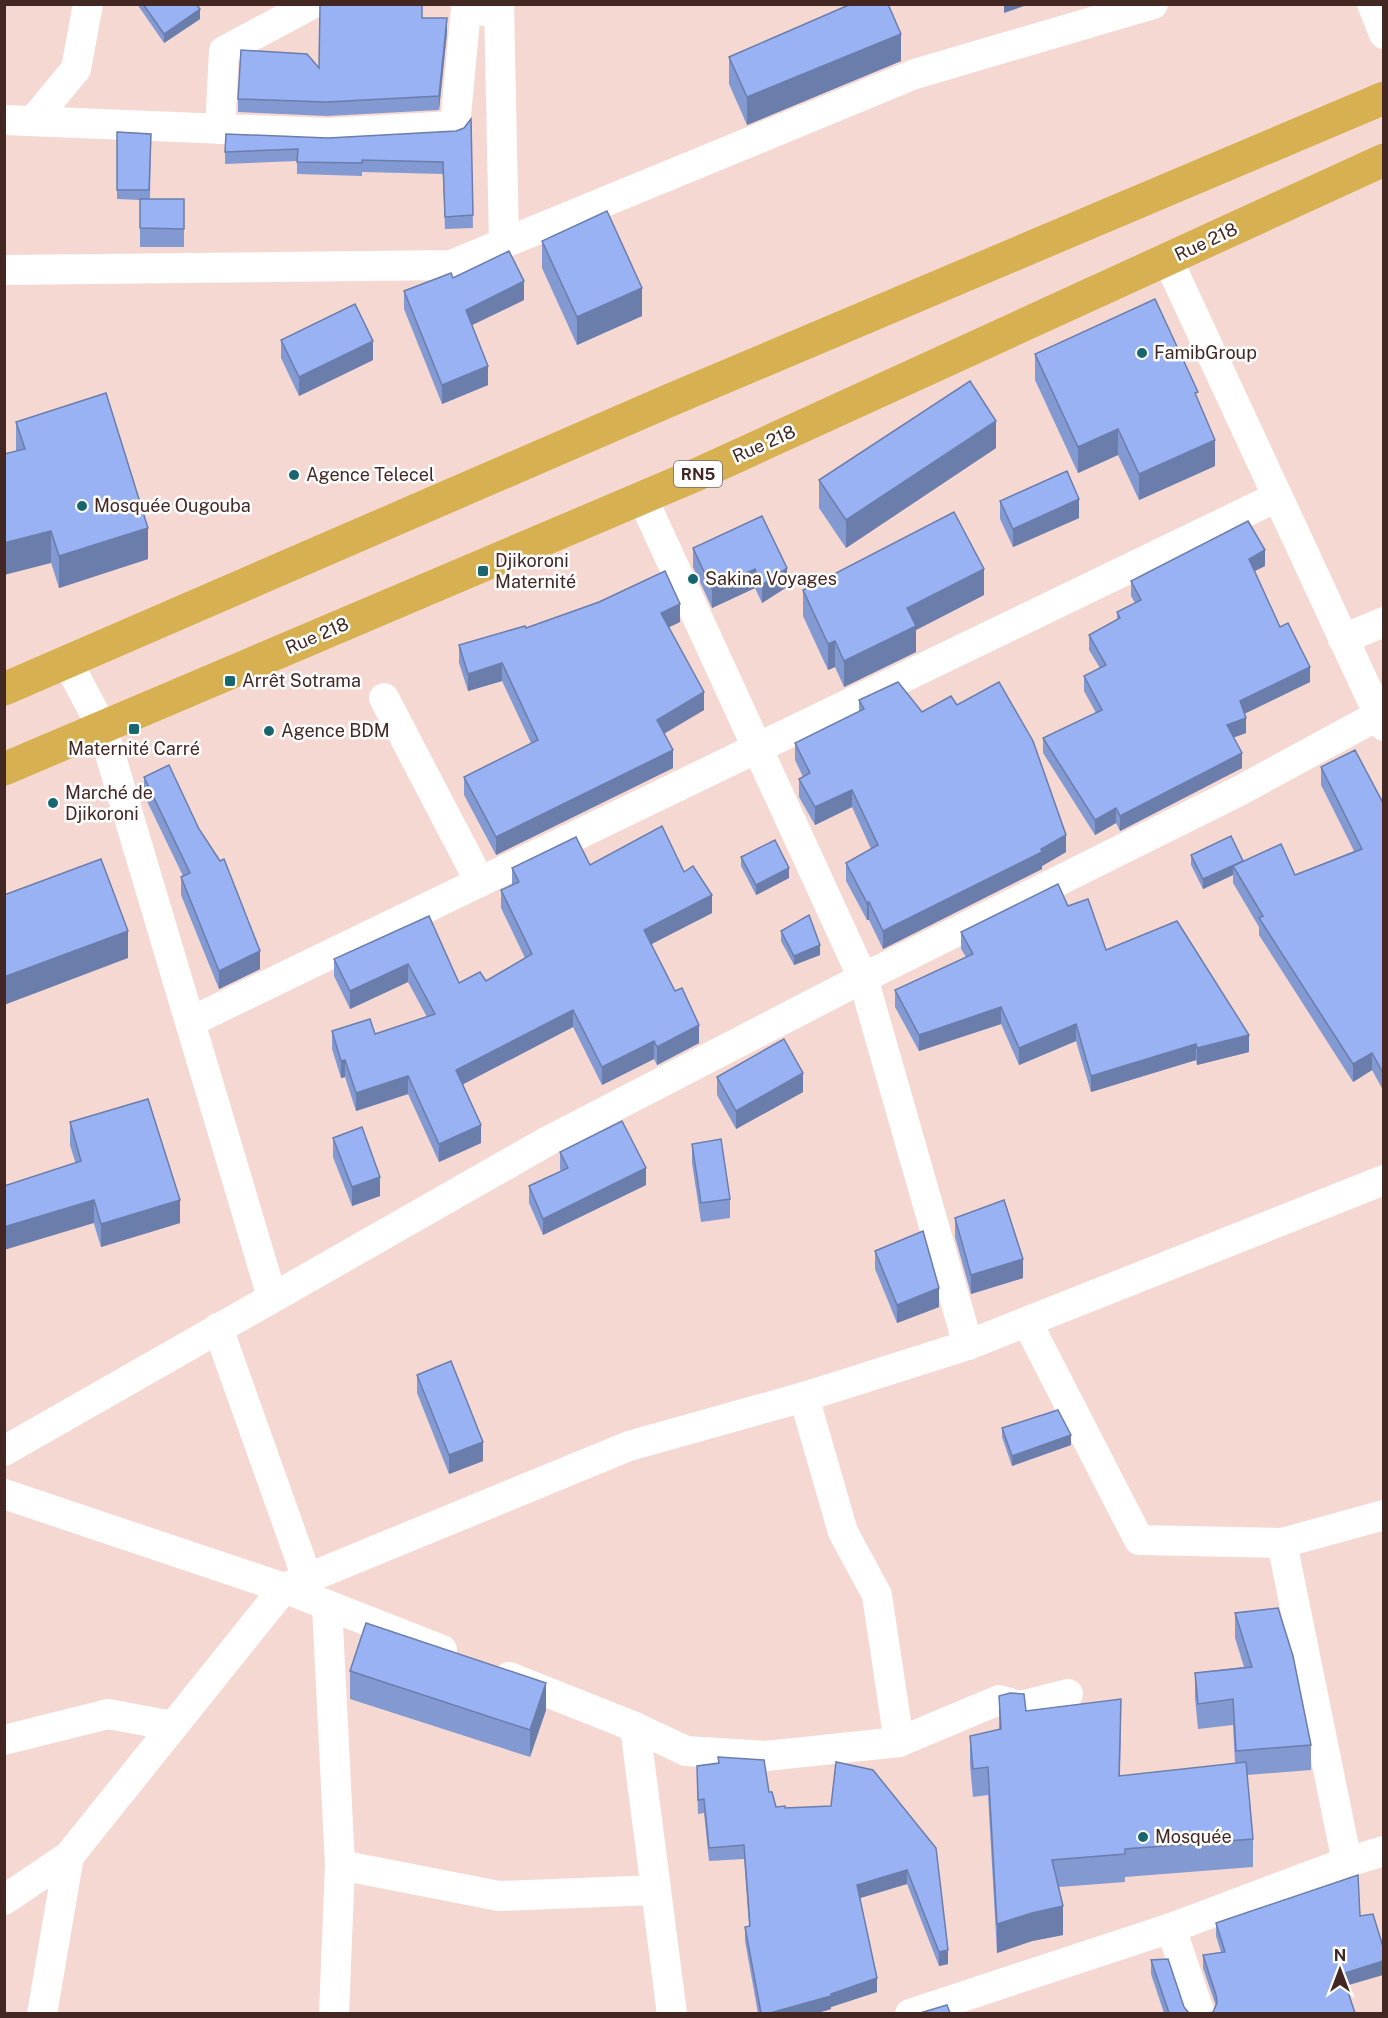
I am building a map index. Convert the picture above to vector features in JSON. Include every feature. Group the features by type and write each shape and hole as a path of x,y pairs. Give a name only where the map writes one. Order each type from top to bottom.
{"highway":[{"path":"4,689 668,401 1383,98"},
{"name":"Rue 218","path":"4,769 642,497 1168,260 1383,160"}],"street":[{"path":"19,121 76,69 88,4"},
{"path":"220,129 224,51 312,4"},
{"path":"4,270 451,265 915,74 1091,13 1153,4"},
{"path":"1372,4 1383,34"},
{"path":"19,121 327,133 455,126 466,9 499,8 504,242"},
{"path":"4,1451 546,1142 863,978 1381,720 1168,260"},
{"path":"642,497 863,978 968,1345"},
{"path":"190,1022 1277,497"},
{"path":"1343,639 1383,622"},
{"path":"67,662 102,728 272,1298"},
{"path":"384,698 480,882"},
{"path":"4,1900 69,1856 173,1726 296,1583 629,1446 804,1397 968,1345 1383,1180"},
{"path":"1027,1322 1139,1540 1282,1543 1383,1515"},
{"path":"218,1329 296,1583"},
{"path":"804,1397 843,1532 877,1595 899,1742"},
{"path":"4,1494 296,1583 327,1605 635,1727 686,1751 766,1756 899,1742 999,1700 1020,1706 1068,1694"},
{"path":"1282,1543 1347,1862"},
{"path":"327,1605 340,1865 334,2013"},
{"path":"4,1740 108,1714 173,1726"},
{"path":"635,1727 672,2013"},
{"path":"910,2013 1172,1928 1347,1862 1383,1851"},
{"path":"42,2013 69,1856"},
{"path":"340,1865 499,1896 656,1890"},
{"path":"1172,1928 1200,2013"}],"building":[{"path":"143,4 196,4 200,9 164,34"},
{"path":"321,4 422,4 422,18 447,18 439,96 327,102 238,99 241,50 307,54 319,68"},
{"path":"851,4 888,4 901,34 747,97 729,57"},
{"path":"471,119 473,215 445,217 443,162 362,160 362,163 297,162 298,149 225,152 226,134 328,138 456,131 464,128"},
{"path":"117,132 151,134 149,190 117,190"},
{"path":"140,199 184,199 184,229 140,228"},
{"path":"607,211 642,288 577,317 542,241"},
{"path":"509,251 524,281 466,310 488,366 442,385 404,291 451,273 453,278"},
{"path":"1155,299 1198,392 1195,393 1215,440 1139,474 1118,429 1078,447 1035,354"},
{"path":"355,304 373,341 299,377 281,340"},
{"path":"970,381 996,421 846,520 819,480"},
{"name":"Mosquée Ougouba","path":"106,393 148,528 59,556 51,531 4,543 4,454 25,449 16,422"},
{"path":"1067,471 1079,499 1013,529 1000,501"},
{"path":"954,512 984,569 907,608 916,626 844,661 835,641 828,644 803,590"},
{"path":"762,516 787,568 762,585 755,569 712,589 693,548"},
{"path":"1248,521 1265,550 1249,559 1280,627 1288,623 1310,667 1240,701 1246,718 1227,725 1242,753 1120,816 1116,808 1095,820 1043,738 1102,710 1084,676 1106,665 1089,635 1120,618 1117,612 1141,600 1131,581"},
{"path":"665,571 680,604 661,613 704,692 657,720 673,750 496,837 464,777 538,740 502,663 468,674 459,645 525,626 526,628 599,602"},
{"path":"898,682 922,712 951,696 957,705 999,682 1033,741 1066,835 1041,849 1042,852 883,931 846,863 878,845 852,790 815,807 799,779 810,773 795,743 864,709 859,700"},
{"path":"1355,750 1383,803 1383,1073 1372,1053 1353,1064 1259,918 1263,916 1233,866 1281,844 1295,875 1362,849 1321,767"},
{"path":"169,765 199,829 220,861 224,859 260,951 219,971 181,877 190,873 144,777"},
{"path":"662,826 684,872 693,866 712,895 644,930 675,991 682,988 699,1025 657,1047 654,1041 602,1067 573,1010 456,1070 481,1125 439,1144 408,1076 356,1093 345,1060 341,1061 332,1031 370,1019 375,1034 435,1014 408,964 350,991 334,959 429,916 459,983 480,972 486,981 532,954 501,890 519,882 512,868 576,837 590,865"},
{"path":"1231,836 1243,861 1203,879 1191,855"},
{"path":"775,840 789,868 756,885 741,857"},
{"path":"101,859 128,931 4,977 4,895"},
{"path":"1058,884 1068,906 1088,899 1106,950 1177,921 1249,1035 1197,1048 1196,1044 1091,1076 1076,1024 1019,1048 1001,1007 919,1035 895,990 973,954 961,932"},
{"path":"809,915 820,945 794,956 781,931"},
{"path":"784,1039 803,1073 736,1111 717,1077"},
{"path":"148,1099 180,1200 101,1224 94,1200 4,1227 4,1186 81,1161 70,1122"},
{"path":"622,1121 646,1168 543,1219 529,1186 568,1168 560,1152"},
{"path":"362,1127 380,1177 352,1187 333,1138"},
{"path":"721,1139 730,1199 701,1203 692,1144"},
{"path":"1004,1200 1023,1259 971,1275 955,1218"},
{"path":"923,1231 939,1288 897,1305 875,1251"},
{"path":"451,1361 483,1442 449,1455 417,1375"},
{"path":"1058,1410 1071,1435 1012,1456 1002,1428"},
{"path":"1278,1608 1293,1656 1311,1745 1236,1751 1233,1699 1198,1704 1195,1673 1252,1667 1235,1613"},
{"path":"366,1623 546,1683 530,1730 350,1671"},
{"path":"1010,1693 1024,1694 1026,1711 1121,1699 1119,1776 1246,1762 1253,1839 1125,1849 1125,1854 1052,1860 1063,1906 997,1924 988,1767 973,1769 970,1736 1001,1729 999,1696"},
{"path":"718,1757 764,1760 769,1792 772,1792 776,1807 785,1806 785,1808 831,1806 836,1762 873,1770 936,1848 948,1950 939,1952 907,1870 857,1885 877,1978 831,1994 831,1996 770,2013 761,2013 745,1927 750,1926 744,1845 709,1848 704,1799 698,1800 697,1766 719,1763"},
{"path":"1358,1875 1360,1916 1373,1914 1383,1947 1383,1961 1342,1974 1355,2013 1210,2013 1213,2012 1217,2003 1203,1955 1225,1952 1216,1923"},
{"path":"1168,1959 1184,2007 1189,2013 1169,2013 1151,1960"},
{"path":"947,2005 950,2013 920,2013"}],"place":[{"name":"FamibGroup","path":"1142,353"},
{"name":"Agence Telecel","path":"294,475"},
{"name":"Mosquée Ougouba","path":"82,506"},
{"name":"Djikoroni Maternité","path":"483,571"},
{"name":"Sakina Voyages","path":"693,579"},
{"name":"Arrêt Sotrama","path":"230,681"},
{"name":"Maternité Carré","path":"134,729"},
{"name":"Agence BDM","path":"269,731"},
{"name":"Marché de Djikoroni","path":"53,803"},
{"name":"Mosquée","path":"1143,1837"}]}
